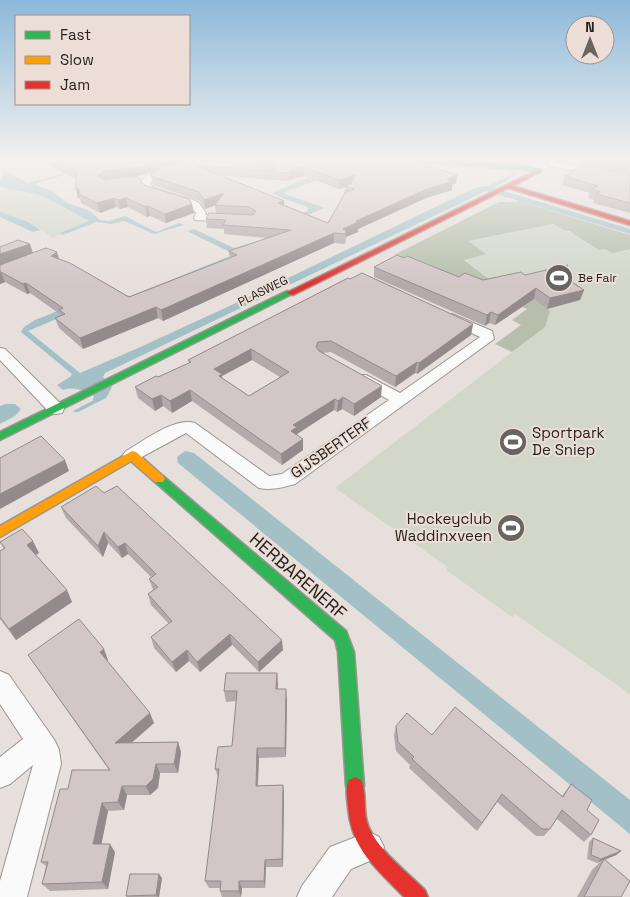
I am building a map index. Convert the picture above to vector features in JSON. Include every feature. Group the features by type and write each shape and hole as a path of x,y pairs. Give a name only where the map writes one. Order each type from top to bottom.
{"street":[{"path":"182,201 195,205 200,213 199,218 240,221"},
{"name":"PLASWEG","path":"0,436 476,201"},
{"path":"544,201 630,224"},
{"name":"GIJSBERTERF","path":"132,455 178,429 189,427 266,482 288,479 487,339 487,334 437,311"},
{"path":"0,352 56,408"},
{"path":"350,371 400,399"},
{"path":"0,532 132,455"},
{"name":"HERBARENERF","path":"132,455 341,636 346,652 358,823 369,847 418,897"},
{"path":"0,683 46,750 48,764 11,897"},
{"path":"0,774 40,742"},
{"path":"313,897 341,858 369,847"}],"shaded area":[{"path":"0,201 51,201 89,222 52,238 38,227 0,212"},
{"name":"Sportpark De Sniep","path":"553,224 609,252 630,249 630,694 515,614 512,617 446,570 448,567 335,488 545,327 550,311 494,283 464,259 468,241"}],"green space":[{"path":"519,201 630,235 630,249 613,253 604,249 599,250 569,231 553,224 468,241 486,254 464,260 494,283 529,295 550,311 545,327 512,352 495,344 521,325 512,320 527,309 394,255 499,202"}],"water":[{"path":"52,201 64,201 90,211 100,220 109,221 125,216 156,232 179,223 184,225 154,234 124,221 111,224 96,222 63,235 60,233 89,221"},
{"path":"290,201 305,201 325,208 277,227 289,232 122,303 111,296 28,331 80,373 236,303 448,201 465,201 105,373 103,377 112,387 106,398 98,402 93,400 94,396 83,391 76,389 63,390 57,385 72,374 21,332 24,327 35,320 108,291 124,299 230,256 228,251 187,231 194,229 234,248 259,241 275,232 268,226 308,211 308,207"},
{"path":"519,201 537,201 630,229 630,234"},
{"path":"0,212 28,222 41,230 33,232 0,217"},
{"path":"15,404 21,409 15,416 0,424 0,406"},
{"path":"185,451 194,453 630,800 630,834 178,463 177,457"}],"building":[{"path":"132,201 190,201 192,204 165,214 148,206 146,207"},
{"path":"218,201 284,201 278,203 328,223 341,201 401,201 356,221 358,222 343,229 346,231 346,234 334,233 161,310 156,307 80,338 55,318 65,314 59,310 63,308 26,283 23,284 0,272 0,265 46,248 57,252 51,256 70,263 129,297 237,255 229,251 291,230 223,225 226,220 206,219 209,213 253,215 256,211 249,207 215,205"},
{"path":"18,240 30,244 0,254 0,247"},
{"path":"397,255 404,258 407,256 459,277 465,273 483,280 521,272 525,275 568,265 558,273 584,290 550,298 536,288 498,315 491,312 487,315 374,267"},
{"path":"362,273 473,324 419,363 417,362 396,376 331,341 318,342 316,347 319,351 382,386 354,404 343,397 338,401 335,399 293,425 297,427 291,431 303,439 281,454 190,390 170,401 161,395 152,399 135,387 191,362 188,360 348,278 350,279","holes":["251,349 289,372 249,396 219,376 222,374 214,369"]},
{"path":"41,436 65,460 0,494 0,458"},
{"path":"96,486 104,493 117,486 282,640 258,662 230,634 197,662 187,650 172,662 151,637 172,621 148,594 158,587 149,579 156,574 125,543 118,547 104,532 98,546 61,507"},
{"path":"22,529 33,541 27,545 67,590 9,629 0,617 0,551 5,548 0,542"},
{"path":"79,619 104,649 100,652 150,713 115,743 178,742 174,764 156,764 153,779 146,786 122,786 118,802 102,803 93,844 110,844 102,882 42,884 48,862 41,862 60,789 68,789 72,770 110,770 28,655"},
{"path":"226,673 277,673 276,689 286,689 285,748 257,748 256,786 283,785 282,859 265,860 264,881 239,881 239,891 220,891 221,881 205,881 219,769 215,769 218,747 232,746 237,691 224,691"},
{"path":"455,707 563,797 571,784 592,800 587,810 599,820 591,835 562,810 550,829 542,829 502,794 482,823 412,759 414,757 398,742 396,726 407,713 432,735"},
{"path":"593,838 621,851 601,859 591,855"},
{"path":"604,859 630,881 621,897 584,897"},
{"path":"130,874 159,874 156,895 126,896"}],"waterway":[{"path":"76,411 96,401"}],"traffic: fast":[{"path":"0,436 290,293"},
{"path":"159,479 341,636 346,652 355,786"}],"traffic: slow":[{"path":"0,532 132,455 159,479"}],"traffic: jam":[{"path":"290,293 478,201"},
{"path":"556,201 630,223"},
{"path":"355,786 358,823 369,847 418,897"}],"place":[{"name":"Be Fair","path":"559,278"},
{"name":"Sportpark De Sniep","path":"513,442"},
{"name":"Hockeyclub Waddinxveen","path":"511,528"}]}
